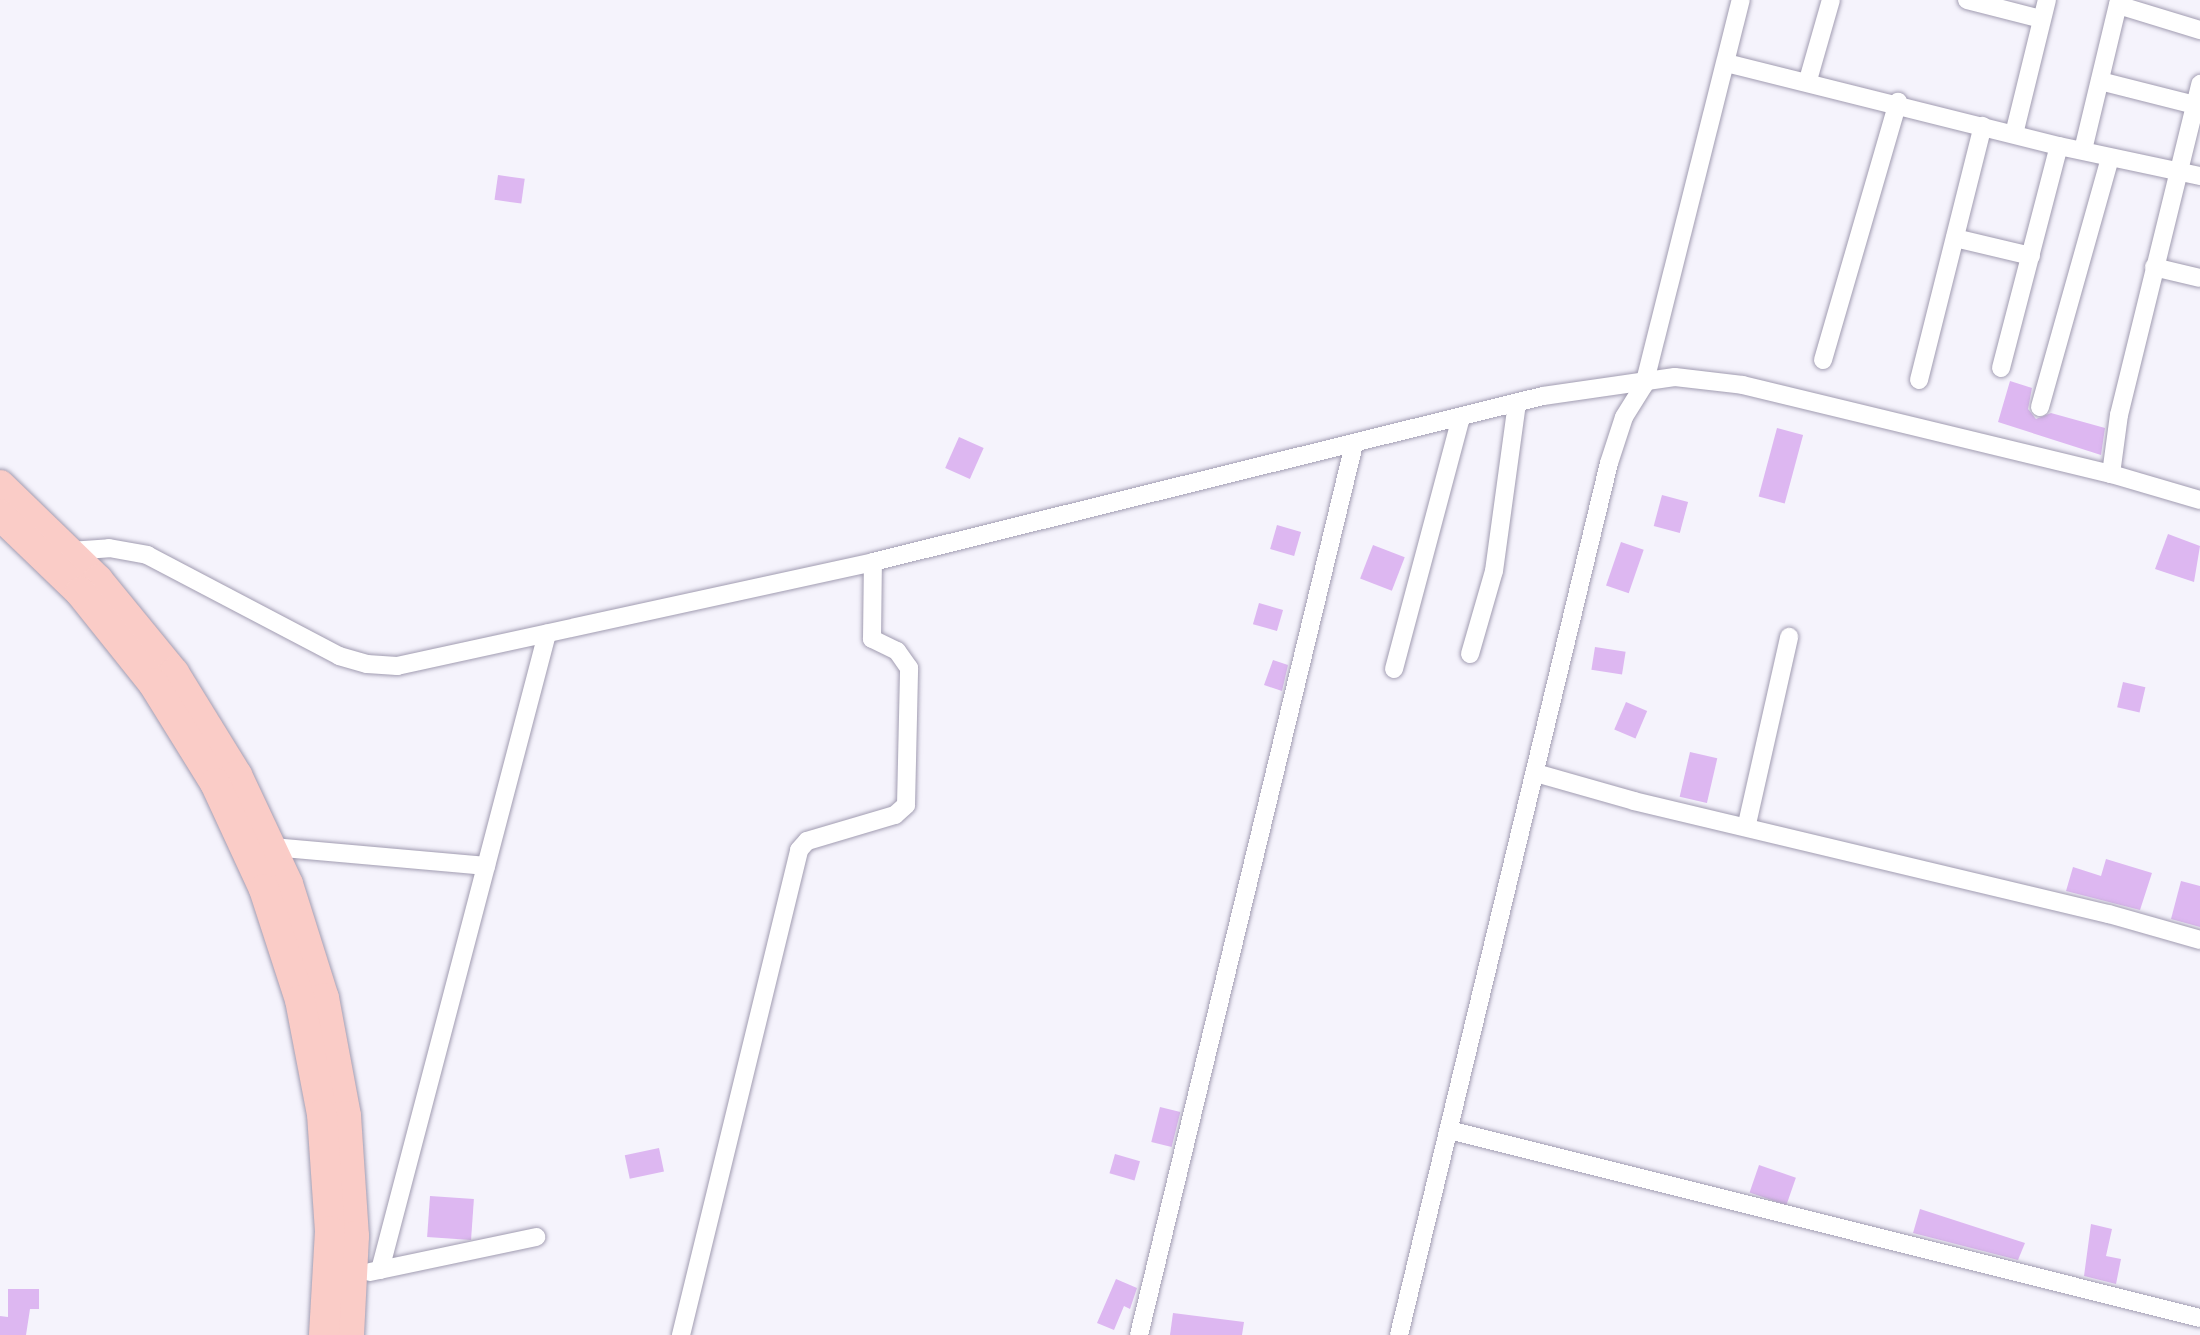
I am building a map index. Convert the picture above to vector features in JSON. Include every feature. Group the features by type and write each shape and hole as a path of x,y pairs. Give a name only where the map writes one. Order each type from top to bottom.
{"highway":[{"path":"0,485 70,551 174,673 218,740 272,847 314,960 341,1076 366,1273 349,1335"},
{"path":"0,515 80,592 153,683 215,782 264,888 300,1000 322,1114 330,1231 324,1335"}],"street":[{"path":"1399,1335 1609,462 1624,417 1644,385 1741,0"},
{"path":"1808,80 1831,0"},
{"path":"1967,0 2042,19"},
{"path":"2014,134 2047,0"},
{"path":"2083,150 2118,3 2200,30"},
{"path":"1726,63 1898,102 2110,158 2200,176"},
{"path":"2100,80 2195,105"},
{"path":"2111,474 2119,415 2200,84"},
{"path":"1823,360 1898,102"},
{"path":"1919,380 1984,126"},
{"path":"2002,368 2060,146"},
{"path":"2040,407 2110,158"},
{"path":"1955,238 2031,256"},
{"path":"2154,267 2200,278"},
{"path":"70,551 108,548 147,555 325,649 367,664 412,664 873,562 1517,403 1675,377 1702,377 2111,474 2200,499"},
{"path":"1470,654 1494,571 1517,403"},
{"path":"1394,669 1461,418"},
{"path":"1138,1335 1354,444"},
{"path":"681,1335 799,850 807,841 896,815 906,805 910,668 897,651 872,639 873,562"},
{"path":"536,1238 366,1273 486,866 547,634"},
{"path":"1747,824 1789,637"},
{"path":"1536,773 1634,801 1747,824 2200,940"},
{"path":"272,847 486,866"},
{"path":"1449,1130 2200,1318"}],"building":[{"path":"498,175 525,179 521,204 495,200"},
{"path":"2010,381 2032,388 2028,409 2036,419 2051,413 2105,428 2101,455 1998,422"},
{"path":"1777,428 1803,435 1785,504 1759,497"},
{"path":"959,437 984,448 970,479 945,468"},
{"path":"1662,495 1688,502 1680,533 1654,526"},
{"path":"1277,525 1301,532 1294,556 1270,549"},
{"path":"2168,534 2200,546 2194,582 2155,569"},
{"path":"1621,542 1644,550 1629,593 1606,585"},
{"path":"1373,545 1405,557 1392,591 1360,579"},
{"path":"1259,603 1283,610 1277,631 1253,624"},
{"path":"1595,647 1626,652 1622,675 1591,670"},
{"path":"1273,660 1288,665 1282,691 1264,685"},
{"path":"2123,682 2145,687 2140,713 2117,707"},
{"path":"1626,702 1647,711 1635,739 1614,730"},
{"path":"1690,752 1717,758 1707,803 1680,797"},
{"path":"2106,859 2152,873 2140,910 2066,891 2073,867 2101,876"},
{"path":"2181,881 2200,886 2200,927 2171,919"},
{"path":"1160,1107 1180,1112 1172,1147 1151,1142"},
{"path":"659,1148 664,1171 630,1179 625,1155"},
{"path":"1115,1154 1140,1161 1134,1180 1109,1173"},
{"path":"1759,1165 1796,1178 1786,1205 1750,1192"},
{"path":"430,1196 474,1199 471,1240 427,1237"},
{"path":"1920,1209 2025,1243 2018,1260 1913,1233"},
{"path":"2091,1224 2112,1229 2106,1256 2121,1259 2116,1284 2084,1276"},
{"path":"1116,1279 1137,1288 1130,1309 1124,1306 1114,1330 1097,1323"},
{"path":"8,1289 39,1289 39,1309 30,1309 26,1335 0,1335 0,1316 8,1317"},
{"path":"1173,1313 1244,1322 1242,1335 1170,1335"}]}
